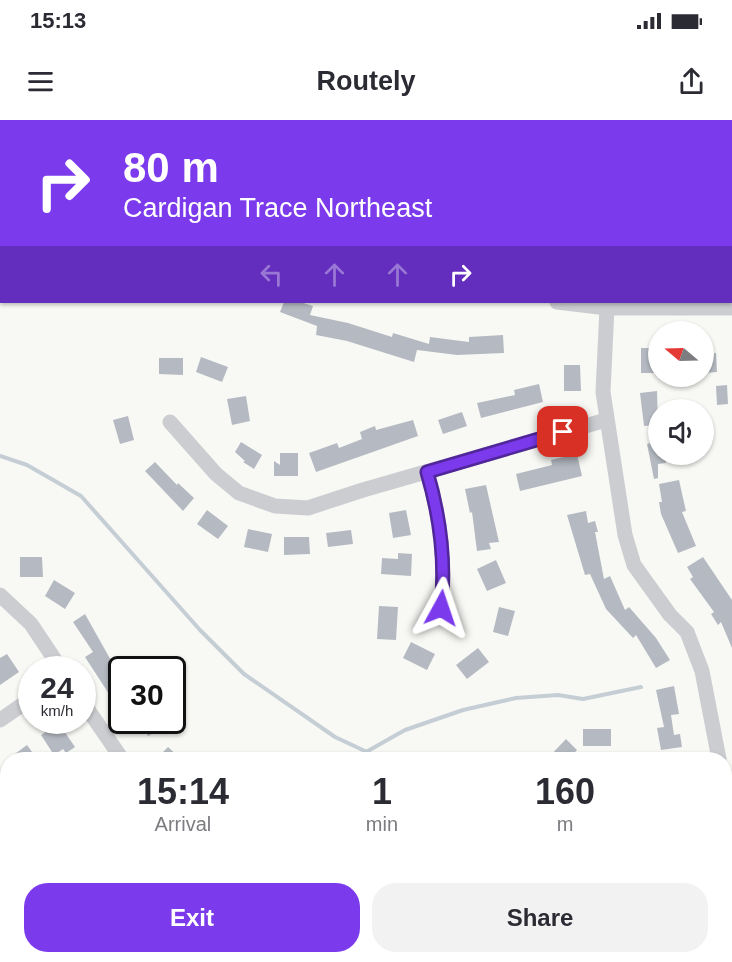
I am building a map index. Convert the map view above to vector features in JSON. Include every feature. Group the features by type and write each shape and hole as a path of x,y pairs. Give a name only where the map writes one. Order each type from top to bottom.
{"street":[{"path":"565,303 607,308 732,308"},
{"path":"607,308 603,392 628,548 634,565 670,615 687,632 702,672 718,752"},
{"path":"170,422 216,474 239,493 275,506 308,508 606,420"},
{"path":"427,472 437,506 441,543 444,583 441,608"},
{"path":"0,595 31,624 52,656"},
{"path":"0,720 18,708"},
{"path":"96,721 117,752"}],"building":[{"path":"284,303 303,303 313,306 310,315 348,323 392,337 393,333 429,344 430,337 469,342 469,337 503,335 504,353 457,355 417,350 414,362 347,341 316,335 317,326 280,312"},
{"path":"641,348 648,348 648,373 641,373"},
{"path":"714,353 716,353 717,372 714,372"},
{"path":"201,357 228,367 222,382 196,372"},
{"path":"159,358 183,358 183,375 159,374"},
{"path":"564,365 580,365 581,391 564,391"},
{"path":"539,384 543,402 481,418 477,403 515,395 514,390"},
{"path":"727,385 728,404 717,405 716,386"},
{"path":"657,391 657,399 648,399 648,426 644,426 640,393"},
{"path":"246,396 250,421 232,425 227,399"},
{"path":"462,412 467,426 443,434 438,420"},
{"path":"128,416 134,440 120,444 113,420"},
{"path":"413,420 418,436 316,472 309,453 337,443 339,448 362,439 360,432 375,426 376,430"},
{"path":"241,442 262,455 254,469 243,462 245,461 235,452"},
{"path":"280,453 298,453 298,476 274,476 274,461 280,465"},
{"path":"577,454 582,476 520,491 516,474 552,465 551,460"},
{"path":"155,462 177,485 178,483 194,498 183,511 145,471"},
{"path":"651,465 658,465 658,478 654,479"},
{"path":"679,480 686,511 682,512 696,546 678,553 661,514 659,484"},
{"path":"486,485 499,542 489,543 491,549 477,551 472,512 470,513 465,489"},
{"path":"207,510 228,526 218,539 197,524"},
{"path":"406,510 411,535 393,538 389,513"},
{"path":"586,511 588,523 595,521 598,532 595,532 604,579 610,576 625,610 629,607 656,638 670,660 656,668 636,635 633,638 606,609 590,574 585,575 567,515"},
{"path":"248,529 272,534 268,552 244,547"},
{"path":"351,530 353,544 328,547 326,533"},
{"path":"284,537 309,537 310,554 284,555"},
{"path":"398,553 412,554 411,576 381,574 382,558 398,559"},
{"path":"20,557 42,557 43,577 20,577"},
{"path":"703,557 732,600 732,648 721,622 718,625 711,614 714,612 690,579 693,577 687,567"},
{"path":"496,560 506,583 487,591 477,569"},
{"path":"54,580 75,593 65,609 45,596"},
{"path":"379,606 398,607 396,640 377,639"},
{"path":"499,607 515,611 508,636 493,632"},
{"path":"85,614 109,656 108,692 96,674 96,656 87,656 93,652 73,622"},
{"path":"411,642 435,654 427,670 403,658"},
{"path":"478,648 489,662 467,679 456,665"},
{"path":"7,654 18,673 0,685 0,658"},
{"path":"674,686 679,714 671,715 674,735 680,734 682,747 661,750 657,728 664,727 656,690"},
{"path":"583,729 611,729 611,746 583,746"},
{"path":"66,734 75,747 68,752 63,749 52,752 41,735"},
{"path":"566,739 577,750 575,752 554,752"},
{"path":"27,745 32,752 18,752"},
{"path":"168,747 173,752 163,752"}],"waterway":[{"path":"0,456 27,465 81,496 200,630 244,674 335,737 367,752"},
{"path":"366,752 405,730 463,710 516,698 558,695 583,699 641,687"}],"route":[{"path":"441,608 444,583 441,543 437,506 427,472 563,432"}]}
